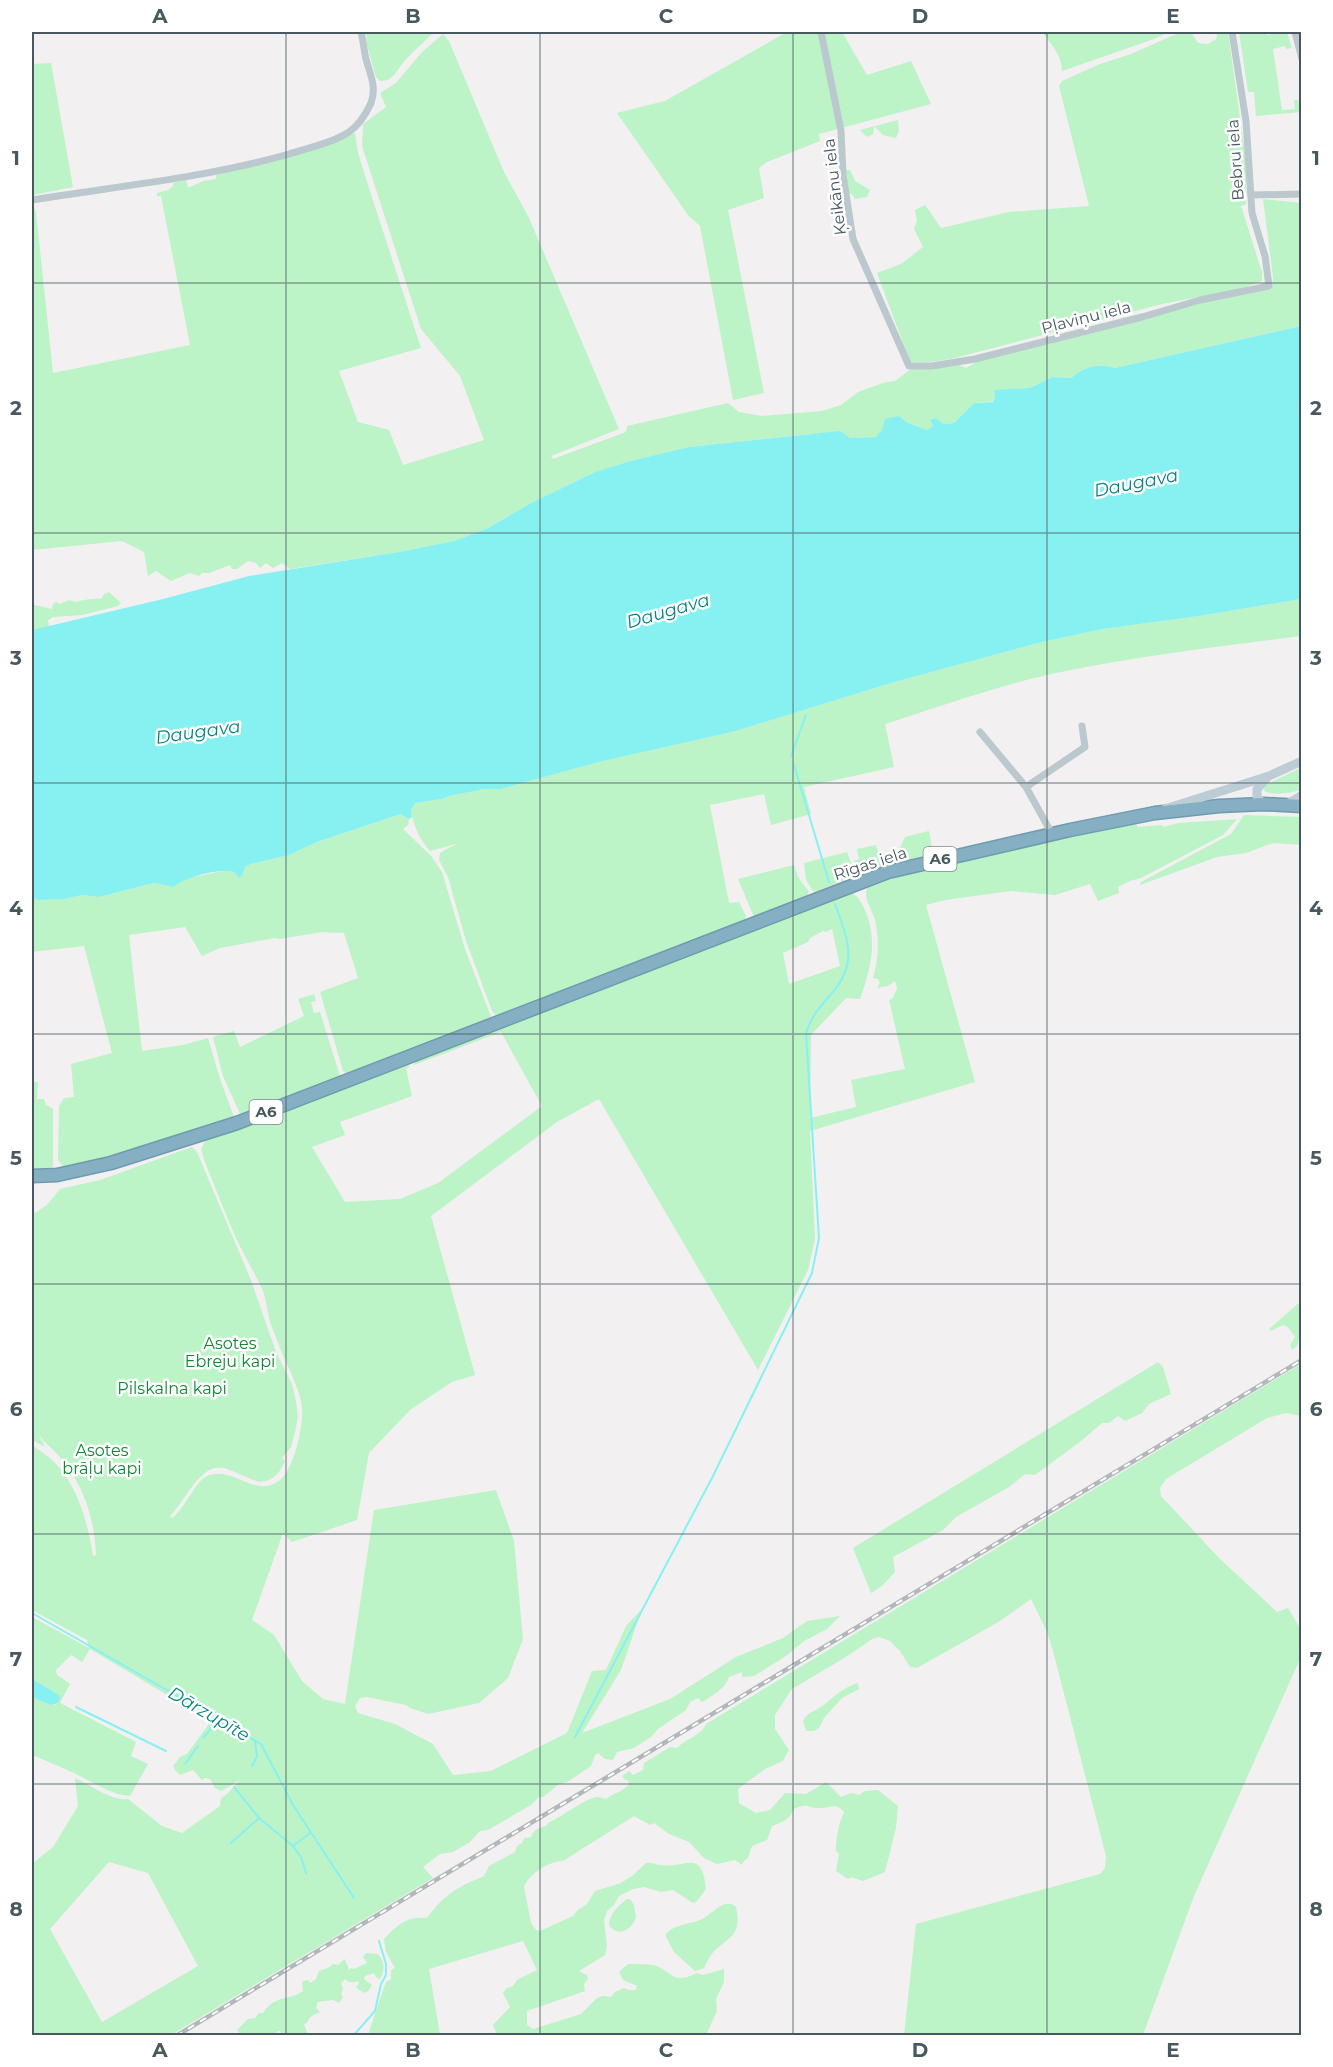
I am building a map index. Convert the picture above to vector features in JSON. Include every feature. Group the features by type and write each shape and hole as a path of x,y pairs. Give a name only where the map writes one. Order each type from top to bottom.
{"highway":[{"name":"A6","path":"1155,813 1219,806 1263,804 1302,806"},
{"name":"Rīgas iela","path":"32,1176 57,1175 111,1164 237,1123 858,882 899,869 1155,813"}],"main road":[{"name":"Rīgas iela","path":"1155,813 1269,776 1302,761"},
{"path":"1263,804 1257,797 1257,789 1269,776"},
{"path":"1286,805 1302,795"}],"street":[{"path":"32,200 224,171 276,158 338,138 358,124 366,113 373,94 374,87 365,57 361,32"},
{"name":"Ķeikānu iela","path":"821,32 841,131 843,175 853,239 909,366"},
{"name":"Bebru iela","path":"1232,32 1246,121 1252,213 1265,256 1269,286"},
{"path":"1295,32 1302,59"},
{"path":"1252,195 1302,194"},
{"name":"Pļaviņu iela","path":"909,366 932,366 975,359 1142,318 1200,300 1269,286"},
{"path":"1026,787 1085,747 1082,726"},
{"path":"980,732 1026,787 1052,834"}],"green space":[{"path":"366,32 434,32 406,59 394,75 388,80 380,81 376,77 367,45"},
{"path":"787,32 842,32 867,75 911,61 931,104 819,134 820,141 767,162 759,168 764,198 728,210 764,393 733,400 700,226 688,215 617,113 665,101"},
{"path":"1042,32 1169,32 1062,71 1058,55"},
{"path":"1181,32 1191,32 1198,43 1208,44 1216,39 1218,32 1228,32 1247,167 1246,204 1241,206 1262,272 1262,281 1241,289 1162,304 951,359 910,362 877,273 901,264 923,247 914,229 917,221 915,210 925,205 941,228 1009,212 1089,206 1059,86 1062,81 1100,64 1131,54"},
{"path":"1239,32 1266,32 1267,35 1287,32 1292,48 1286,49 1285,46 1273,49 1282,110 1295,109 1294,100 1298,100 1301,112 1256,116 1254,92 1248,92"},
{"path":"443,34 449,41 504,172 529,218 619,429 551,456 553,459 626,432 627,426 728,403 739,412 762,416 822,411 841,405 858,392 895,381 911,369 956,364 966,368 978,361 1199,303 1272,289 1273,277 1263,199 1301,203 1301,326 1115,368 1092,367 1071,378 1052,377 1030,388 994,391 993,401 974,403 954,423 943,424 930,421 933,426 927,430 908,423 899,416 877,437 850,438 810,434 689,447 630,461 595,472 531,503 488,528 454,541 399,552 290,569 282,563 273,568 266,563 260,568 256,563 248,561 237,569 232,569 230,565 209,573 202,573 199,576 190,573 171,581 156,571 148,576 144,552 122,541 32,550 32,203 36,212 53,373 190,345 161,196 157,196 157,193 168,190 173,183 186,180 188,188 203,181 216,179 216,175 281,159 355,133 358,153 421,348 339,371 358,422 389,430 403,465 484,440 460,376 421,329 362,146 363,124 386,107 380,93 396,83 421,53"},
{"path":"51,63 73,187 33,195 32,64"},
{"path":"898,120 899,131 896,138 883,135 874,126"},
{"path":"874,126 873,134 867,137 860,130"},
{"path":"845,170 850,170 855,181 870,190 867,197 855,199 848,193"},
{"path":"109,592 121,603 118,606 82,615 53,617 48,620 49,627 32,630 32,607 35,605 52,609 56,602 60,604 69,600 77,602 101,599"},
{"path":"1301,599 1301,636 1213,647 1066,671 997,688 885,724 894,767 804,787 811,814 771,825 764,794 710,805 729,903 739,902 746,916 745,920 496,1015 492,1011 466,941 448,877 439,860 440,853 456,844 430,851 420,837 412,816 411,810 415,803 485,789 501,789 599,762 736,731 891,683 1042,642 1103,629"},
{"path":"1301,768 1301,790 1278,794 1264,791 1265,785"},
{"path":"401,814 409,819 408,825 403,829 431,856 442,872 465,949 491,1017 347,1074 343,1071 320,992 358,978 344,933 322,932 275,938 220,948 202,956 185,927 129,935 142,1051 183,1045 208,1038 234,1117 128,1153 63,1166 58,1160 59,1106 64,1098 74,1097 71,1064 112,1053 84,946 32,952 32,897 37,900 64,899 82,895 99,897 154,883 173,887 184,879 227,870 234,872 239,878 245,867 251,864 289,855 317,842"},
{"path":"1244,815 1301,817 1301,845 1273,843 1246,853 1217,857 1140,885 1141,882 1231,834"},
{"path":"1237,819 1223,835 1141,878 1118,887 1119,893 1098,901 1090,884 1055,895 1011,891 945,900 926,905 975,1082 810,1131 815,1239 808,1270 758,1370 599,1099 557,1122 431,1216 475,1375 452,1382 410,1410 369,1453 357,1520 292,1542 283,1533 252,1620 274,1635 302,1681 323,1699 345,1704 374,1510 496,1490 514,1541 523,1639 508,1678 479,1703 428,1714 406,1705 367,1697 360,1698 355,1706 358,1713 395,1724 433,1744 453,1775 491,1771 567,1733 592,1671 606,1670 626,1626 642,1609 621,1670 582,1733 670,1699 736,1657 783,1638 807,1621 840,1616 827,1629 804,1641 786,1656 754,1676 742,1677 742,1672 729,1677 714,1695 702,1702 698,1698 690,1702 686,1710 658,1729 651,1737 634,1748 617,1752 613,1760 605,1759 598,1753 591,1766 569,1781 558,1785 531,1805 488,1830 480,1831 470,1842 453,1852 440,1854 423,1867 433,1878 171,2035 32,2035 32,1864 53,1847 78,1806 75,1778 115,1798 128,1799 162,1826 182,1833 220,1806 221,1798 240,1780 221,1791 215,1788 210,1779 202,1780 193,1770 180,1775 173,1766 180,1757 187,1754 211,1721 90,1649 82,1662 71,1655 56,1670 57,1675 70,1684 60,1703 136,1742 131,1756 148,1764 130,1796 109,1791 32,1755 32,1697 54,1705 58,1703 58,1695 32,1679 32,1617 89,1648 87,1640 32,1610 32,1445 54,1462 71,1485 85,1520 93,1556 96,1555 90,1515 75,1478 37,1431 45,1447 32,1440 32,1215 47,1205 60,1189 100,1180 192,1147 197,1152 251,1280 276,1352 292,1384 298,1417 291,1447 282,1458 285,1461 276,1476 260,1482 228,1469 215,1468 200,1477 170,1516 172,1518 177,1513 200,1482 210,1475 228,1475 254,1485 271,1485 285,1474 294,1457 302,1407 295,1383 271,1324 263,1291 236,1238 205,1162 201,1149 205,1141 408,1065 410,1067 406,1068 412,1096 340,1122 345,1135 312,1147 345,1202 400,1199 438,1183 542,1106 501,1032 414,1065 415,1062 850,892 861,902 869,921 872,954 860,999 846,998 811,1035 810,1118 856,1107 851,1080 905,1069 889,1000 892,999 897,989 895,981 888,986 877,988 880,983 878,979 873,978 878,942 875,920 866,896 867,888 902,875 1107,829 1136,824 1138,827 1162,825 1163,827 1179,823","holes":["832,929 840,966 789,984 783,953 808,942 810,938 823,931","109,1862 148,1873 198,1966 102,2022 50,1929"]},
{"path":"929,831 933,854 900,861 897,854 905,837"},
{"path":"876,845 882,866 859,873 854,861 859,859 857,849"},
{"path":"847,852 854,876 816,892 813,891 806,880 804,863"},
{"path":"794,865 798,877 809,892 807,896 754,917 738,879"},
{"path":"314,994 316,1001 311,1002 314,1013 320,1012 340,1076 240,1114 223,1076 213,1037 234,1031 240,1047 304,1016 298,999"},
{"path":"32,1082 38,1082 37,1099 44,1099 46,1105 53,1109 53,1167 32,1169"},
{"path":"1301,1301 1301,1339 1292,1350 1290,1345 1295,1337 1288,1327 1283,1325 1271,1331 1269,1329"},
{"path":"1158,1362 1163,1367 1171,1394 1149,1404 1142,1413 1125,1421 1118,1416 1109,1423 1102,1423 1035,1475 1025,1474 1009,1487 956,1517 943,1530 893,1557 895,1572 882,1586 871,1593 853,1548"},
{"path":"1301,1364 1301,1416 1286,1413 1267,1418 1166,1479 1160,1488 1161,1496 1219,1558 1277,1612 1288,1608 1301,1630 1300,1659 1194,1896 1143,2035 904,2035 916,1924 1100,1874 1105,1868 1106,1856 1053,1651 1047,1632 1031,1599 1000,1621 917,1668 910,1667 900,1651 890,1641 879,1637 872,1639 792,1689 775,1715 775,1729 789,1750 783,1761 765,1769 738,1789 739,1803 756,1813 770,1810 785,1793 806,1794 826,1782 841,1797 851,1793 860,1795 864,1791 878,1790 898,1806 896,1828 885,1872 863,1881 851,1877 848,1879 836,1871 839,1854 836,1851 837,1835 844,1812 836,1806 816,1808 806,1806 794,1809 785,1820 772,1826 767,1840 752,1846 748,1858 742,1865 735,1860 717,1864 704,1858 689,1842 669,1834 654,1823 650,1825 634,1816 563,1861 552,1863 530,1877 524,1887 531,1923 536,1930 540,1931 573,1916 587,1904 595,1891 621,1883 646,1863 669,1865 691,1863 701,1868 706,1889 693,1903 673,1890 661,1892 644,1887 633,1889 619,1896 607,1911 604,1920 607,1946 605,1955 579,1971 587,1975 588,1979 584,1984 585,1991 527,2011 527,2025 533,2029 581,2014 597,1998 611,1997 615,1992 624,1988 636,1990 637,1986 623,1980 619,1972 628,1964 653,1965 677,1978 689,1977 697,1973 703,1975 724,1969 724,1982 716,1999 717,2011 706,2035 497,2035 493,2025 510,2007 503,1993 517,1980 537,1970 523,1941 429,1969 440,2035 368,2035 384,1987 387,1981 391,1980 391,1970 395,1968 386,1952 384,1939 398,1925 414,1918 427,1918 446,1897 484,1876 489,1866 515,1852 524,1838 531,1837 537,1829 546,1826 592,1798 606,1799 623,1789 629,1785 628,1780 622,1776 629,1771 633,1775 643,1770 644,1763 670,1747 677,1748 700,1732 706,1724"},
{"path":"858,1683 859,1689 842,1698 824,1718 819,1728 806,1731 803,1721 811,1712 843,1690"},
{"path":"627,1899 630,1899 634,1905 636,1918 628,1929 616,1931 609,1925 611,1917"},
{"path":"725,1904 732,1904 736,1907 738,1918 735,1932 716,1949 704,1968 695,1971 674,1952 666,1934 674,1928 704,1918"},
{"path":"366,1953 378,1954 382,1960 383,1972 380,1979 374,1973 365,1976 364,1979 372,1985 365,1993 356,1987 358,1981 351,1982 345,1979 341,1983 343,1997 339,2003 333,2000 318,2002 316,2008 320,2012 310,2017 304,2024 308,2035 281,2035 278,2031 274,2035 241,2035 237,2030 248,2019 263,2013 278,2000 303,1991 303,1981 308,1980 310,1983 316,1979 319,1971 333,1964 338,1965 345,1959 349,1970 367,1963 363,1957"}],"water":[{"name":"Daugava","path":"1301,326 1301,599 1103,629 1042,642 891,683 736,731 599,762 501,789 485,789 415,803 411,810 412,817 409,819 401,814 317,842 289,855 251,864 245,867 239,878 234,872 220,871 194,877 173,887 154,883 99,897 82,895 64,899 37,900 32,897 32,630 249,576 454,541 488,528 531,503 595,472 630,461 689,447 840,431 850,438 876,437 882,430 885,419 899,416 908,423 927,430 933,426 930,420 936,418 943,424 954,423 974,403 993,402 994,390 1030,388 1052,377 1071,378 1092,367 1115,368"},
{"path":"32,1679 59,1695 58,1703 51,1705 32,1697"}],"waterway":[{"path":"791,756 806,715"},
{"path":"794,765 829,882"},
{"path":"575,1737 712,1478 812,1273 819,1238 806,1033 814,1016 846,971 848,950 835,904"},
{"name":"Dārzupīte","path":"32,1613 261,1744 293,1805 354,1898"},
{"path":"76,1707 166,1751"},
{"path":"203,1738 218,1720"},
{"path":"252,1766 257,1756 255,1740"},
{"path":"185,1764 198,1746"},
{"path":"234,1787 259,1818 293,1846 310,1833"},
{"path":"231,1843 258,1819"},
{"path":"293,1846 301,1857 306,1873"},
{"name":"Dārzupīte","path":"353,2036 375,2011 381,1984 386,1975 386,1964 379,1941"}],"railway":[{"path":"176,2036 1302,1360"}],"park label":[{"name":"Asotes Ebreju kapi","path":"230,1352"},
{"name":"Pilskalna kapi","path":"172,1388"},
{"name":"Asotes brāļu kapi","path":"102,1459"}]}
